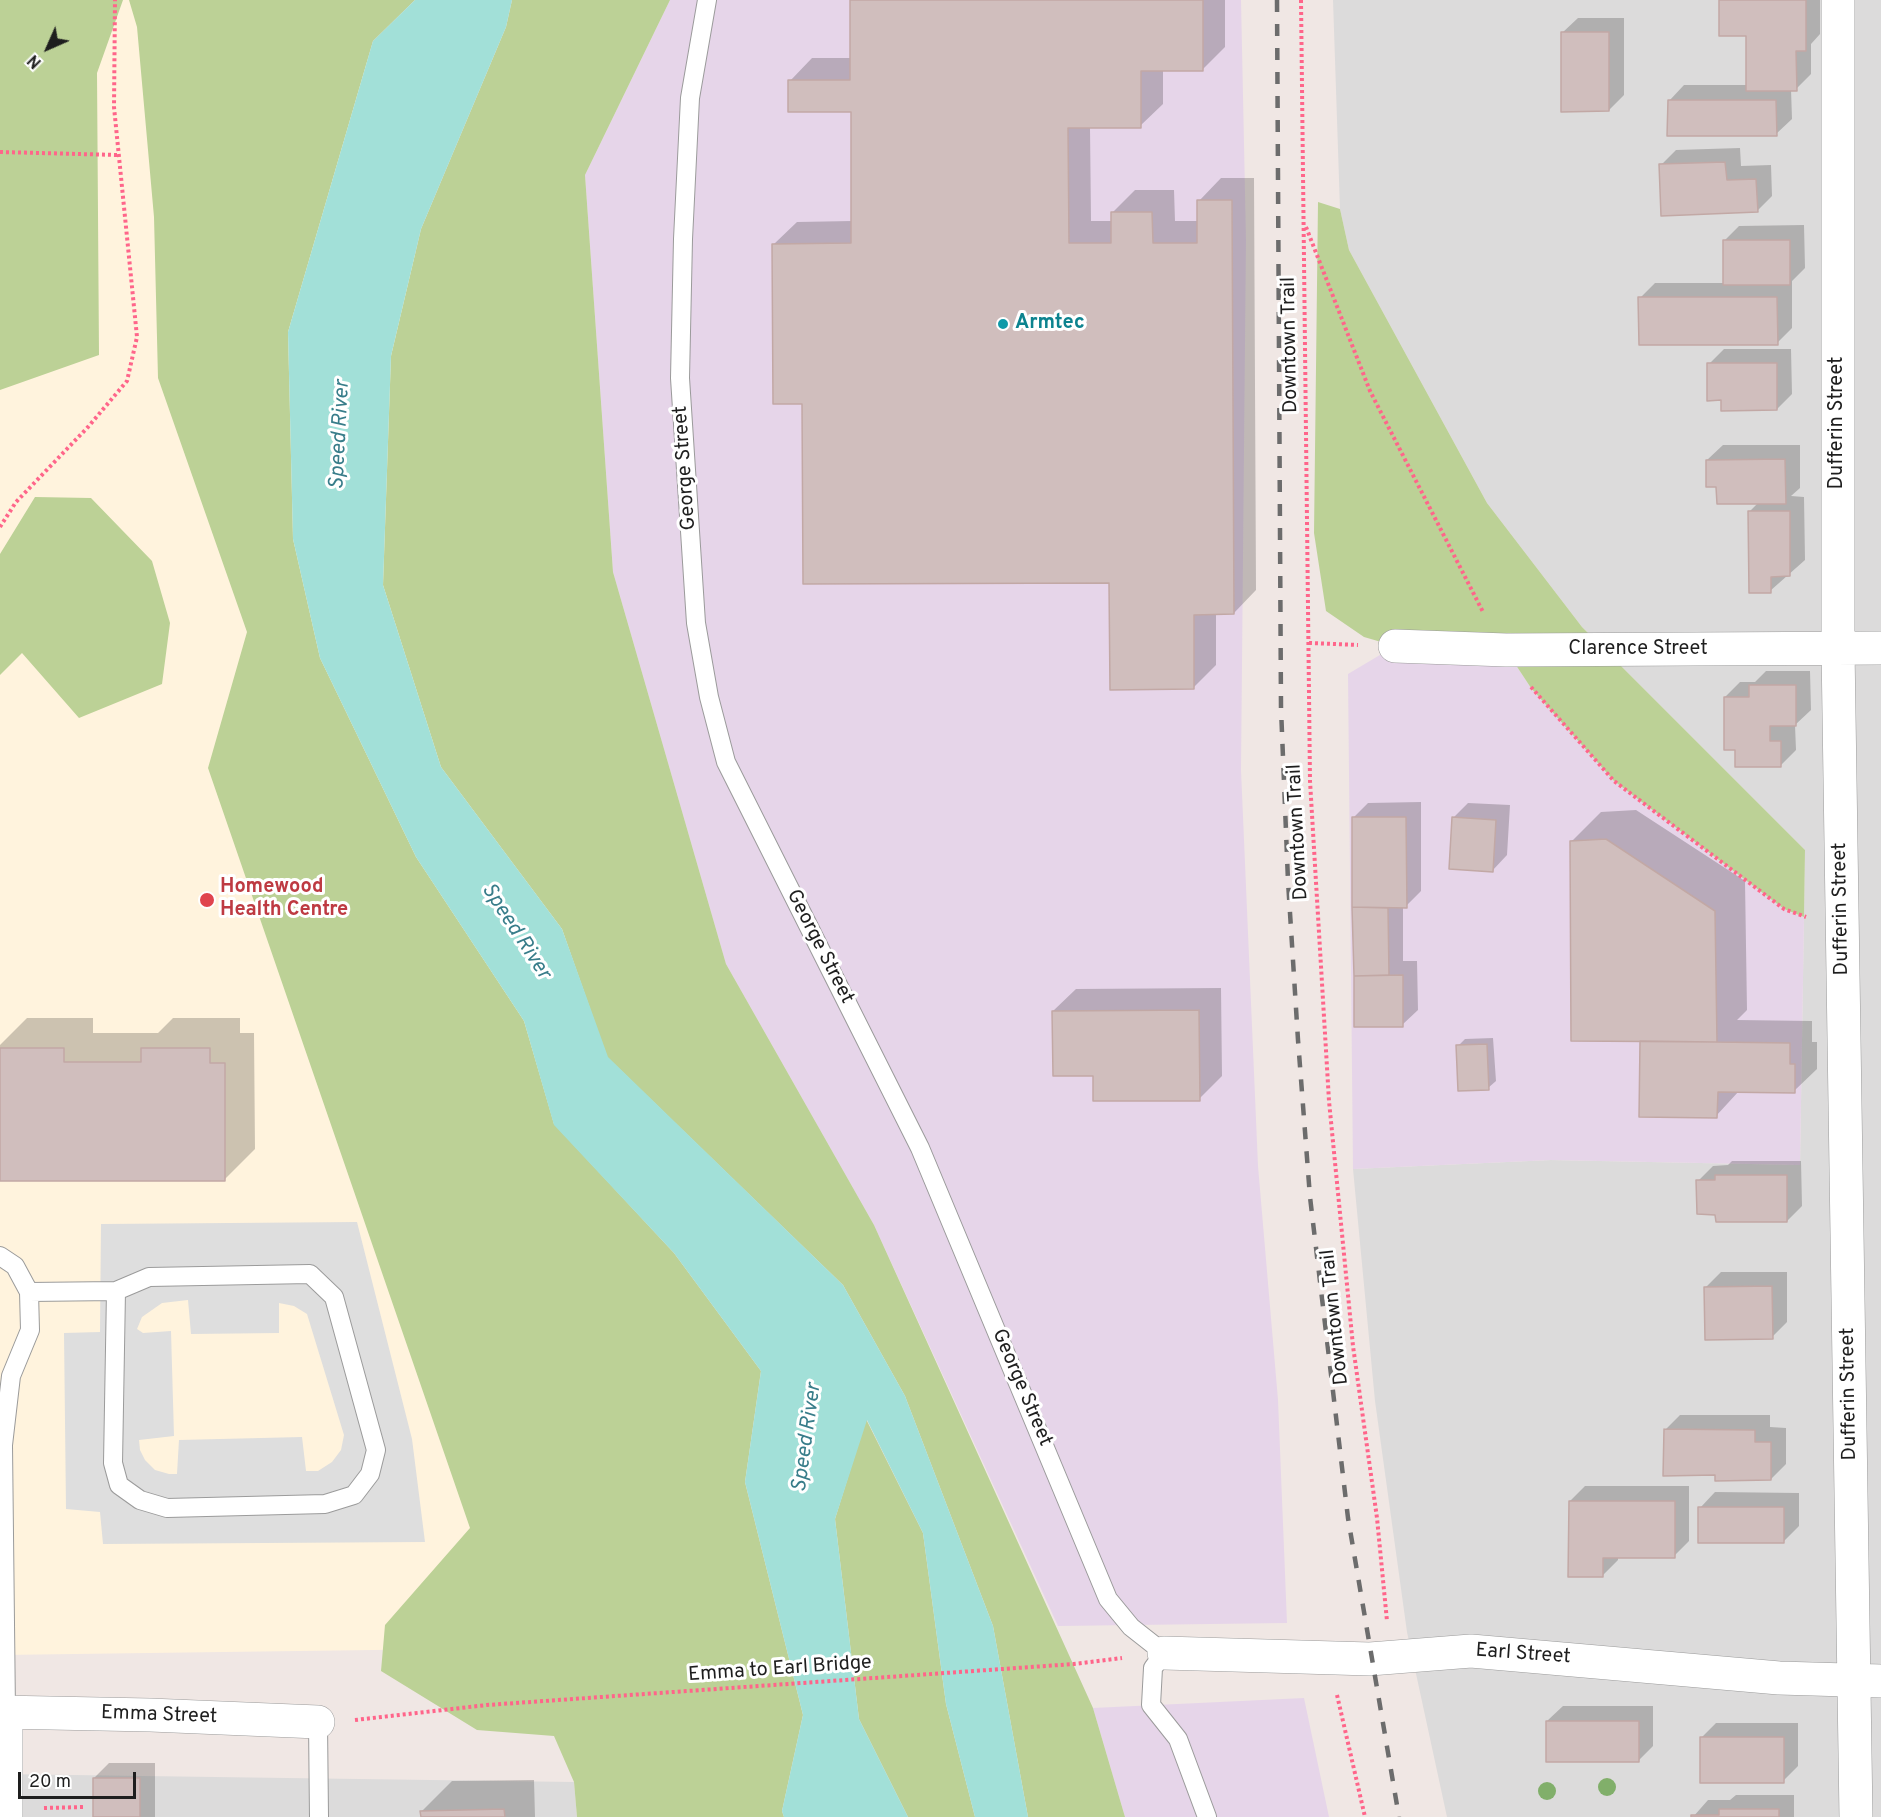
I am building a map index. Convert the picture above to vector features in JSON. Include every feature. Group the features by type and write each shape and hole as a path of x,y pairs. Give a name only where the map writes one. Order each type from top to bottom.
{"street":[{"name":"Dufferin Street","path":"1838,0 1838,649 1868,1681 1856,1817"},
{"name":"Clarence Street","path":"1395,646 1506,650 1881,648"},
{"name":"Earl Street","path":"1164,1653 1391,1658 1471,1651 1779,1678 1868,1681"},
{"name":"Emma Street","path":"3,1712 318,1722"},
{"path":"3,1712 6,1817"}],"lane":[{"name":"George Street","path":"707,0 690,98 683,239 680,378 696,623 709,697 726,762 920,1148 1108,1599 1131,1627 1164,1653"},
{"path":"0,1256 15,1266 29,1292 30,1330 11,1377 2,1443 3,1712"},
{"path":"29,1292 116,1292 149,1277 310,1274 334,1297 376,1450 370,1474 354,1495 325,1504 167,1508 140,1500 119,1485 113,1462 116,1292"},
{"path":"1164,1653 1154,1668 1151,1705 1178,1739 1207,1817"},
{"path":"318,1722 319,1817"}],"path":[{"path":"0,527 16,502 88,427 127,381 137,337 114,107 115,0"},
{"name":"Downtown Trail","path":"1301,0 1310,781 1329,1101 1353,1346 1377,1518 1391,1658"},
{"path":"0,152 118,155"},
{"path":"1309,643 1395,646"},
{"path":"1329,1658 1365,1817"},
{"name":"Emma to Earl Bridge","path":"318,1722 378,1719 487,1705 1074,1665"},
{"path":"44,1808 85,1807"}],"shaded area":[{"name":"Homewood Health Centre","path":"0,0 355,0 747,1645 0,1655"},
{"path":"670,0 1241,0 1246,240 1241,770 1258,1166 1278,1400 1287,1623 1058,1626 874,1225 726,964 613,572 585,175"},
{"path":"1333,0 1881,0 1881,1817 1447,1817 1407,1632 1375,1401 1353,1169 1551,1160 1800,1165 1805,850 1582,627 1487,503 1349,250 1340,209"},
{"path":"1395,646 1506,650 1531,688 1614,781 1784,909 1804,917 1800,1165 1551,1160 1353,1169 1348,674"},
{"path":"357,1222 412,1439 425,1542 103,1544 100,1512 66,1509 64,1333 100,1332 101,1224","holes":["188,1300 191,1334 279,1333 279,1303 294,1306 307,1314 344,1435 341,1450 332,1462 318,1471 306,1471 302,1437 179,1440 177,1474 155,1470 145,1460 140,1450 139,1440 174,1436 171,1331 143,1333 137,1329 142,1317 162,1303"]},
{"path":"1304,1698 1329,1817 1125,1817 1093,1708"},
{"path":"0,1774 574,1782 577,1817 0,1817"}],"green space":[{"path":"0,0 123,0 97,73 99,355 0,390"},
{"path":"129,0 415,0 373,41 288,332 293,539 320,658 416,857 524,1021 554,1124 674,1253 761,1371 745,1482 803,1715 782,1811 784,1817 577,1817 574,1782 554,1736 477,1730 381,1671 385,1625 470,1528 208,768 247,632 158,378 154,217 137,27"},
{"path":"512,0 670,0 585,175 613,572 726,964 874,1225 1093,1708 1125,1817 1028,1817 993,1626 905,1396 843,1285 607,1057 562,929 441,767 383,585 391,356 421,229 506,27"},
{"path":"1318,202 1340,209 1349,250 1487,503 1582,627 1805,850 1804,917 1784,909 1614,781 1531,688 1506,650 1395,646 1364,637 1326,611 1314,533"},
{"path":"35,497 91,498 152,561 170,623 162,684 79,718 22,653 0,675 0,554"},
{"path":"866,1419 923,1533 946,1704 975,1817 908,1817 859,1719 835,1519"}],"water":[{"name":"Speed River","path":"415,0 512,0 506,27 421,229 391,356 383,585 441,767 562,929 608,1057 843,1285 905,1396 993,1626 1028,1817 975,1817 946,1704 923,1533 867,1420 835,1519 859,1719 908,1817 784,1817 782,1811 803,1715 745,1482 761,1371 674,1253 554,1125 524,1021 416,857 320,658 293,539 288,332 373,41"}],"building":[{"name":"Armtec","path":"850,0 1203,0 1203,71 1141,71 1141,128 1068,128 1069,243 1111,243 1111,212 1152,212 1153,243 1197,243 1197,200 1232,200 1234,614 1194,615 1194,689 1110,690 1109,583 803,584 802,404 773,404 772,244 851,243 851,112 788,112 788,80 850,80"},
{"path":"1719,0 1806,0 1806,51 1796,51 1797,91 1746,91 1746,36 1719,36"},
{"path":"1561,32 1609,32 1609,111 1561,112"},
{"path":"1668,100 1776,100 1777,136 1667,136"},
{"path":"1725,162 1727,180 1756,179 1758,212 1661,216 1659,164"},
{"path":"1723,240 1790,240 1790,285 1723,285"},
{"path":"1638,297 1777,297 1778,345 1639,345"},
{"path":"1707,363 1777,363 1777,410 1721,411 1721,400 1707,401"},
{"path":"1785,459 1786,504 1717,504 1716,487 1706,487 1706,460"},
{"path":"1748,511 1790,511 1790,576 1771,577 1771,593 1749,593"},
{"path":"1749,685 1796,685 1796,726 1770,726 1770,741 1781,741 1781,767 1735,767 1735,750 1724,750 1724,697 1749,697"},
{"path":"1352,817 1406,817 1407,908 1352,907"},
{"path":"1452,817 1496,820 1493,872 1449,869"},
{"path":"1606,839 1715,911 1717,1042 1571,1041 1570,841"},
{"path":"1352,907 1388,908 1389,975 1354,976"},
{"path":"1403,975 1403,1027 1354,1027 1354,976"},
{"path":"1199,1010 1200,1101 1093,1101 1093,1076 1053,1076 1052,1011"},
{"path":"1640,1041 1790,1043 1790,1064 1795,1064 1795,1093 1718,1092 1717,1118 1639,1117"},
{"path":"1487,1044 1489,1090 1458,1091 1456,1045"},
{"path":"0,1048 64,1048 64,1062 141,1062 141,1048 210,1048 210,1063 225,1063 225,1181 0,1181"},
{"path":"1715,1175 1787,1175 1787,1222 1716,1222 1715,1215 1697,1214 1696,1180 1715,1180"},
{"path":"1772,1286 1773,1339 1705,1340 1704,1287"},
{"path":"1664,1429 1755,1430 1755,1442 1771,1442 1771,1480 1715,1481 1715,1475 1663,1476"},
{"path":"1569,1501 1675,1501 1675,1558 1603,1558 1603,1577 1568,1577"},
{"path":"1698,1507 1784,1507 1784,1543 1698,1543"},
{"path":"1546,1721 1639,1721 1639,1762 1546,1762"},
{"path":"1700,1737 1784,1737 1784,1783 1700,1783"},
{"path":"93,1778 140,1778 140,1817 93,1817"},
{"path":"504,1809 505,1817 421,1817 420,1811"},
{"path":"1719,1809 1779,1809 1779,1817 1691,1817 1691,1815 1719,1815"}],"railway":[{"path":"1277,0 1281,708 1288,881 1298,1040 1310,1197 1348,1518 1399,1817"}],"place":[{"name":"Armtec","path":"1003,324"},
{"name":"Homewood Health Centre","path":"207,900"}]}
